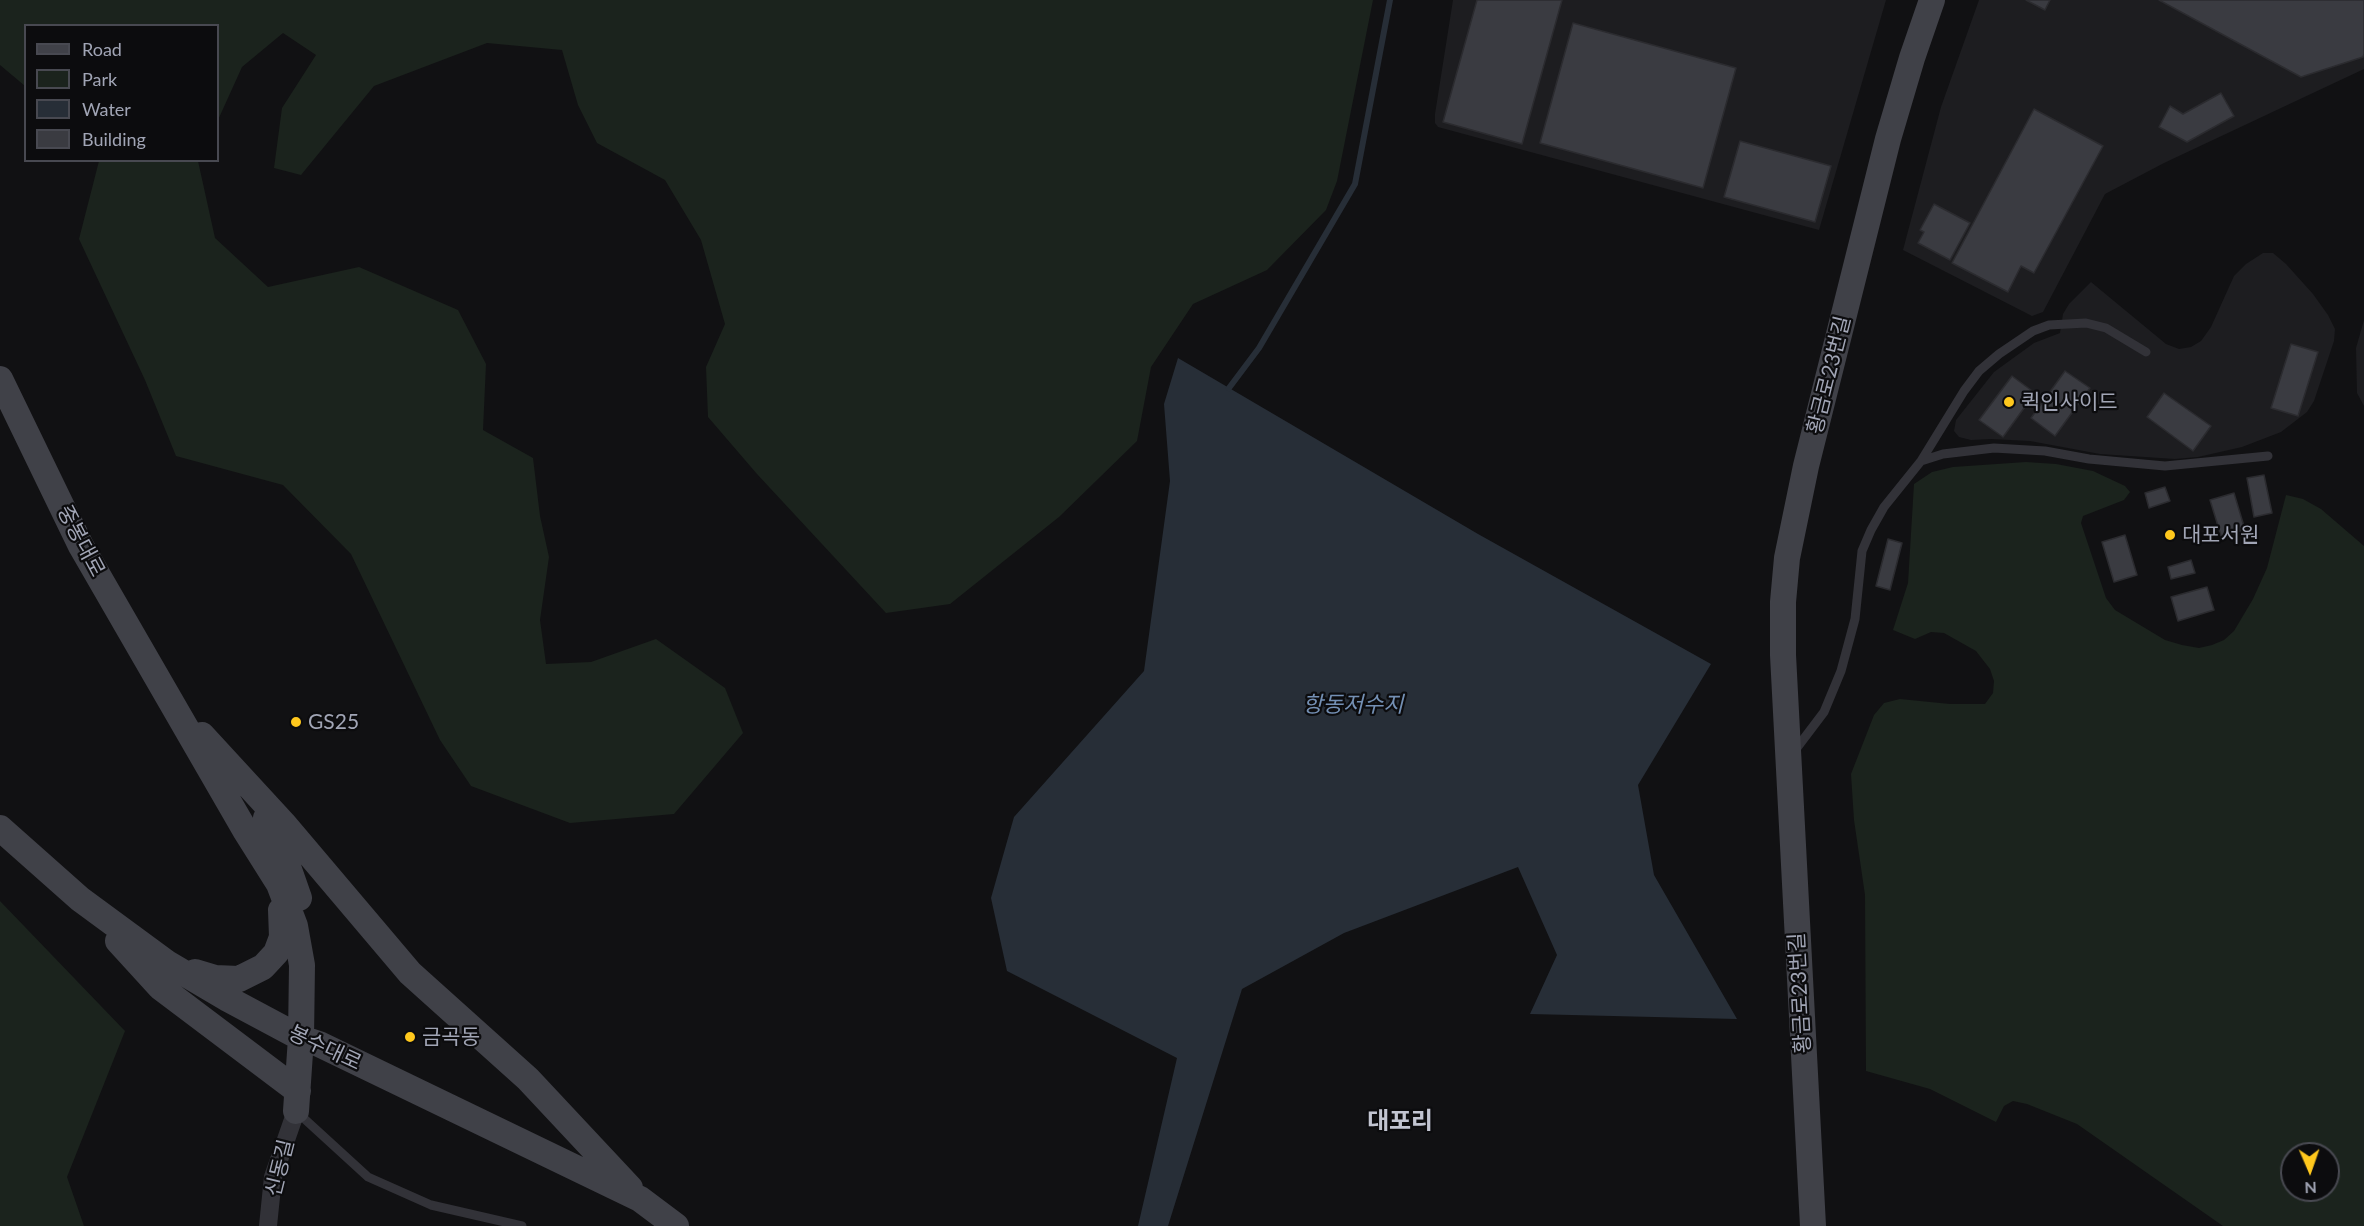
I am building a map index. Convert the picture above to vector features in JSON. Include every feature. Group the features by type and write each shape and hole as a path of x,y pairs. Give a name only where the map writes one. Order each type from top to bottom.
{"main road":[{"name":"황금로23번길","path":"1813,1226 1783,655 1783,602 1787,558 1795,513 1888,139 1932,0"},
{"name":"중봉대로","path":"0,379 81,546 169,700"},
{"path":"169,700 252,790 410,973 528,1078 640,1199"},
{"path":"169,700 279,884 295,926 302,965 310,1041"},
{"path":"80,899 160,987 297,1101 310,1041 318,983 307,922 285,858 252,790"},
{"name":"봉수대로","path":"0,828 80,899 166,963 228,999 310,1041 640,1199 675,1226"},
{"path":"166,963 215,978 239,979 263,967 276,953 282,937 279,884"}],"street":[{"name":"신동길","path":"268,1226 273,1177 297,1101"}],"lane":[{"path":"1788,759 1824,712 1841,671 1855,619 1863,551 1871,530 1884,507 1921,461 1979,371 1999,354 2032,332 2049,325 2086,322 2106,328 2146,352"},
{"path":"1921,461 1943,454 1994,448 2045,451 2089,459 2165,466 2268,456"},
{"path":"297,1101 368,1178 431,1205 522,1226"}],"shaded area":[{"path":"1453,0 1886,0 1819,230 1438,127 1435,123 1435,114"},
{"path":"1979,0 2364,0 2364,69 2164,163 2105,194 2043,312 2032,316 1903,250 1941,107"},
{"path":"2263,253 2273,253 2286,264 2313,294 2335,329 2334,341 2314,401 2307,412 2281,432 2242,447 2198,457 2175,459 2100,454 2030,441 1971,440 1959,437 1954,431 1956,420 1994,372 2034,343 2060,333 2063,314 2069,304 2091,282 2166,344 2179,349 2191,347 2201,341 2211,327 2234,276 2246,264"},
{"path":"2364,320 2364,406 2357,393 2356,348"}],"green space":[{"path":"0,0 1373,0 1337,181 1326,210 1267,270 1193,304 1151,367 1137,441 1059,517 950,604 886,613 757,474 708,417 706,367 725,324 701,240 665,180 597,143 578,105 562,50 487,43 374,86 301,175 274,168 282,108 316,55 283,33 242,67 219,118 219,24 24,24 24,85 0,65"},
{"path":"99,162 198,162 215,238 268,287 359,267 458,310 486,364 483,430 533,458 540,516 549,557 540,620 546,664 591,662 656,639 725,688 743,733 674,814 570,823 471,786 440,740 351,554 283,485 176,456 145,380 79,239"},
{"path":"2026,462 2056,464 2093,471 2125,486 2130,492 2124,500 2083,516 2081,523 2106,598 2115,610 2165,640 2199,648 2224,640 2234,631 2253,599 2267,568 2286,495 2303,499 2321,509 2364,546 2364,1226 2223,1226 2077,1124 2027,1104 2013,1101 2004,1106 1996,1122 1930,1089 1866,1071 1865,895 1854,820 1851,774 1874,715 1884,703 1900,699 1950,704 1985,704 1993,693 1994,681 1990,669 1976,651 1944,633 1931,632 1915,639 1893,630 1908,583 1914,484 1932,472 1953,467"},
{"path":"0,901 125,1031 67,1177 84,1226 0,1226"}],"water":[{"name":"항동저수지","path":"1178,358 1478,534 1711,664 1638,785 1654,875 1737,1019 1530,1014 1557,955 1518,867 1344,933 1242,989 1168,1226 1138,1226 1177,1058 1007,971 991,898 1014,817 1144,671 1170,481 1164,404"}],"building":[{"path":"1477,0 1562,0 1522,144 1443,122"},
{"path":"2026,0 2050,0 2045,10"},
{"path":"2159,0 2364,0 2364,54 2363,57 2301,77"},
{"path":"1573,23 1736,68 1703,188 1540,143"},
{"path":"2221,93 2234,116 2187,142 2159,127 2170,106 2183,114"},
{"path":"2034,109 2103,146 2034,273 2021,266 2008,292 1952,263"},
{"path":"1740,141 1831,166 1815,222 1724,197"},
{"path":"1934,204 1970,223 1950,260 1918,243 1924,232 1920,230"},
{"path":"2291,344 2318,352 2298,416 2271,408"},
{"path":"2065,371 2090,388 2055,436 2031,418"},
{"path":"2012,376 2035,393 2003,437 1979,420"},
{"path":"2164,393 2211,426 2193,451 2147,417"},
{"path":"2264,475 2272,513 2254,517 2247,478"},
{"path":"2165,487 2170,501 2149,508 2145,493"},
{"path":"2234,493 2246,533 2222,539 2210,500"},
{"path":"2125,535 2137,575 2114,582 2102,542"},
{"path":"1888,539 1902,543 1890,590 1876,586"},
{"path":"2191,560 2195,573 2171,579 2168,567"},
{"path":"2207,587 2214,610 2178,621 2171,597"}],"waterway":[{"path":"1229,388 1259,348 1355,184 1390,0"}],"place":[{"name":"퀵인사이드","path":"2009,402"},
{"name":"대포서원","path":"2170,535"},
{"name":"GS25","path":"296,722"},
{"name":"금곡동","path":"410,1037"}],"district":[{"name":"대포리","path":"1400,1121"}]}
